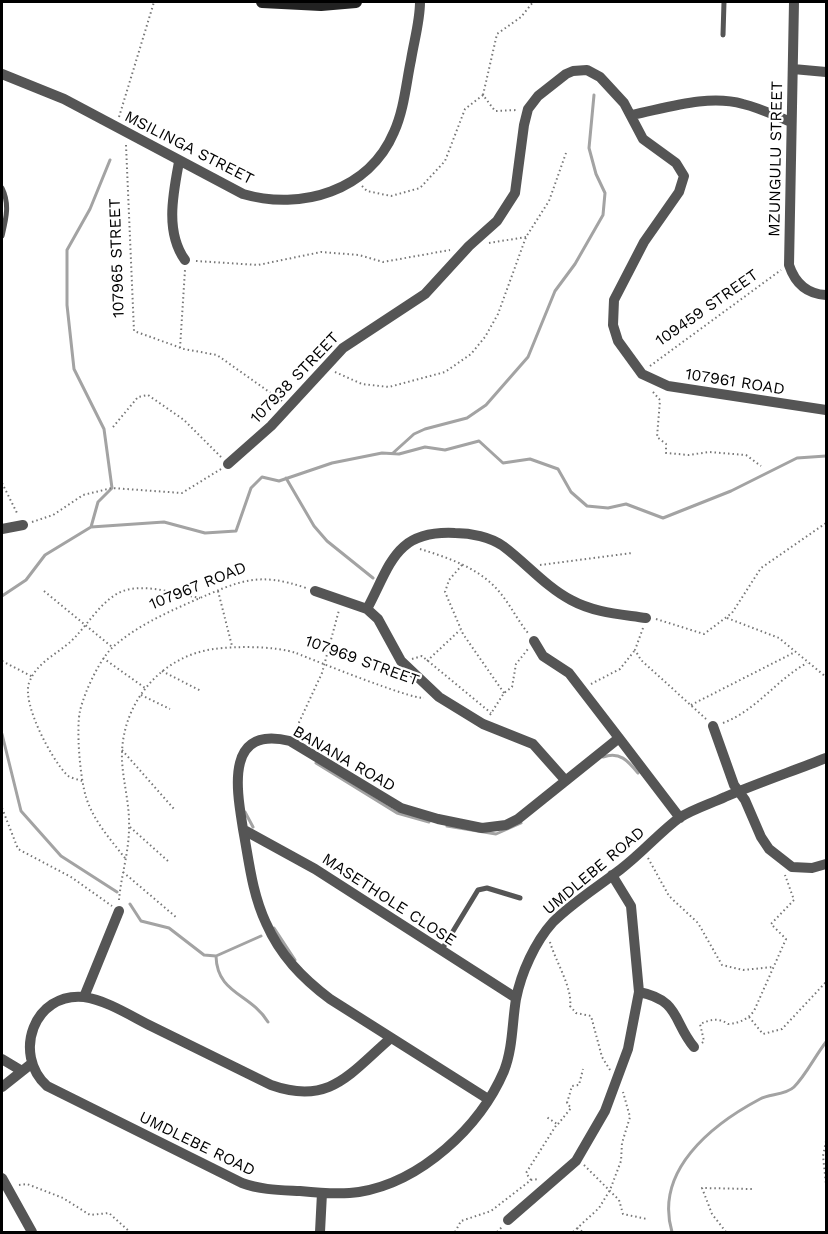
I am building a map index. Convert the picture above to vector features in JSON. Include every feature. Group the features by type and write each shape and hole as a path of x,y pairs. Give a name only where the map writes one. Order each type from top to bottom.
{"street":[{"path":"262,2 356,2"},
{"name":"MSILINGA STREET","path":"2,74 64,99 237,191 271,201 312,199 336,190 355,179 379,157 394,132 405,91 420,2"},
{"name":"MZUNGULU STREET","path":"789,265 794,2"},
{"path":"793,69 826,72"},
{"path":"528,109 550,85 566,74 580,70 591,71 600,77 632,115 689,103 720,100 744,104 791,122"},
{"name":"107938 STREET","path":"228,464 289,406 351,341 425,294 469,246 497,221 515,193 528,109"},
{"name":"107961 ROAD","path":"632,115 643,140 676,163 684,176 679,192 644,242 614,300 613,319 618,341 642,374 668,386 826,410"},
{"path":"179,162 172,212 177,245 185,260"},
{"path":"789,265 800,285 814,293 826,295"},
{"path":"2,529 23,525"},
{"path":"367,609 383,577 405,544 414,537 426,534 468,533 500,544 557,592 591,609 646,618"},
{"path":"315,591 367,609 378,619 401,661 439,697"},
{"path":"534,641 543,656 569,673 583,689 680,818"},
{"name":"107969 STREET","path":"439,697 483,724 532,744 565,780"},
{"path":"713,726 734,785 761,837 786,865 799,869 826,864"},
{"name":"BANANA ROAD","path":"488,1099 314,987 286,958 266,923 249,868 236,783 243,756 259,741 269,739 290,741 401,808 469,826 506,825 619,738"},
{"name":"UMDLEBE ROAD","path":"26,1068 47,1086 255,1188 322,1193 358,1192 403,1178 463,1133 488,1099 504,1070 509,1054 516,998 529,961 547,931 566,910 644,851 680,818 739,791 826,758"},
{"name":"MASETHOLE CLOSE","path":"244,830 315,869 516,998"},
{"path":"508,1220 576,1161 604,1111 628,1049 639,992 631,906 612,875"},
{"path":"84,997 119,911"},
{"path":"639,992 662,999 678,1018 694,1047"},
{"path":"2,1087 26,1068 31,1031 44,1010 62,999 84,997 132,1016 271,1085 296,1092 326,1090 342,1083 391,1038"},
{"path":"2,1059 26,1068"},
{"path":"4,1182 32,1233"},
{"path":"320,1233 322,1193"}],"lane":[{"path":"723,35 724,2"},
{"path":"2,188 6,197 6,217 2,236"},
{"path":"441,951 478,890 487,888 520,898"}],"path":[{"name":"107965 STREET","path":"154,2 121,131 131,325 138,334 180,348 217,355 230,362 289,406"},
{"path":"355,179 367,191 392,196 420,188 445,161 465,109 483,95 497,34 521,17 533,2"},
{"path":"483,95 495,111 528,109"},
{"path":"325,367 362,384 389,387 446,372 471,354 485,337 498,315 526,237 549,201 566,153"},
{"path":"180,348 185,260 258,265 321,252 359,255 383,262 526,237"},
{"name":"109459 STREET","path":"642,374 657,359 789,265"},
{"path":"642,374 648,386 660,400 657,437 666,444 666,453 689,455 709,452 746,455 761,466"},
{"path":"2,483 23,525 52,515 83,495 112,488 182,493 228,464 184,420 148,395 138,397 113,427"},
{"path":"583,689 620,669 635,650 646,618 663,620 704,634 726,618 761,568 826,522"},
{"path":"405,544 448,557 480,576 500,593 534,641 516,664 512,687 504,693 483,724"},
{"path":"529,567 632,553"},
{"path":"462,565 450,580 445,592 460,629 504,693"},
{"name":"107967 ROAD","path":"125,858 99,824 86,799 82,781 80,711 104,658 112,647 162,614 218,591 258,578 280,579 315,591"},
{"path":"82,781 67,775 34,722 28,698 29,683 42,664 74,638 106,602 123,591 143,589 200,598"},
{"path":"44,591 112,647"},
{"path":"218,591 231,646"},
{"path":"290,741 324,664 343,599"},
{"path":"726,618 779,638 807,663 826,676"},
{"path":"427,661 460,629"},
{"name":"107969 STREET","path":"125,858 130,827 122,750 128,715 146,688 162,671 195,651 231,646 291,651 419,699 439,697"},
{"path":"635,650 641,660 713,726 739,717 756,706 787,674 807,663"},
{"path":"691,705 795,652"},
{"path":"401,661 422,656 491,713"},
{"path":"104,658 146,688"},
{"path":"2,661 33,677"},
{"path":"162,671 201,691"},
{"path":"141,695 170,709"},
{"path":"122,750 174,809"},
{"path":"2,808 18,849 70,877 119,911 125,858"},
{"path":"130,827 170,863"},
{"path":"644,851 669,896 698,923 722,965 742,970 772,967"},
{"path":"694,1047 704,1041 700,1024 712,1019 722,1020 728,1024 736,1023 749,1017 786,939 771,924 794,900 785,876 786,865"},
{"path":"123,872 177,918"},
{"path":"547,931 556,964 572,996 570,1006 576,1013 591,1016 602,1057 618,1079 630,1117 622,1143 621,1161 610,1191 599,1208 573,1233"},
{"path":"749,1017 763,1034 777,1033 826,982"},
{"path":"531,1180 526,1173 557,1124 571,1108 567,1103 568,1091 572,1086 579,1085 583,1069"},
{"path":"545,1116 557,1124"},
{"path":"826,1141 823,1156 826,1184"},
{"path":"576,1161 585,1165 619,1200 623,1214 647,1219"},
{"path":"455,1233 461,1221 491,1211 531,1180 541,1179"},
{"path":"4,1182 27,1185 63,1198 90,1215 109,1213 130,1233"},
{"path":"726,1233 712,1214 702,1188 752,1189"},
{"path":"577,1228 583,1233"}],"waterway":[{"path":"393,453 414,434 467,418 486,405 528,357 555,291 575,264 603,215 605,193 596,174 589,148 594,95"},
{"path":"91,527 98,502 112,488 104,429 74,369 67,305 67,250 90,209 110,160"},
{"path":"2,596 26,580 45,555 91,527 164,522 205,533 236,531 251,488 262,477 279,481 332,463 382,453 399,454 425,447 445,450 479,441 503,463 530,459 558,469 571,492 587,506 608,508 626,504 663,518 731,491 797,458 826,456"},
{"path":"286,478 314,526 327,541 373,578"},
{"path":"2,734 21,811 61,856 117,892"},
{"path":"603,757 619,756 638,773"},
{"path":"316,763 397,813 429,822"},
{"path":"245,812 253,827"},
{"path":"447,826 496,834 521,823"},
{"path":"130,904 141,921 169,928 204,955 216,956 261,936"},
{"path":"274,928 295,960"},
{"path":"216,956 218,969 228,986 261,1012 268,1022"},
{"path":"672,1232 669,1210 671,1189 679,1170 691,1152 706,1136 741,1110 764,1097 791,1090 803,1077 826,1042"}]}
